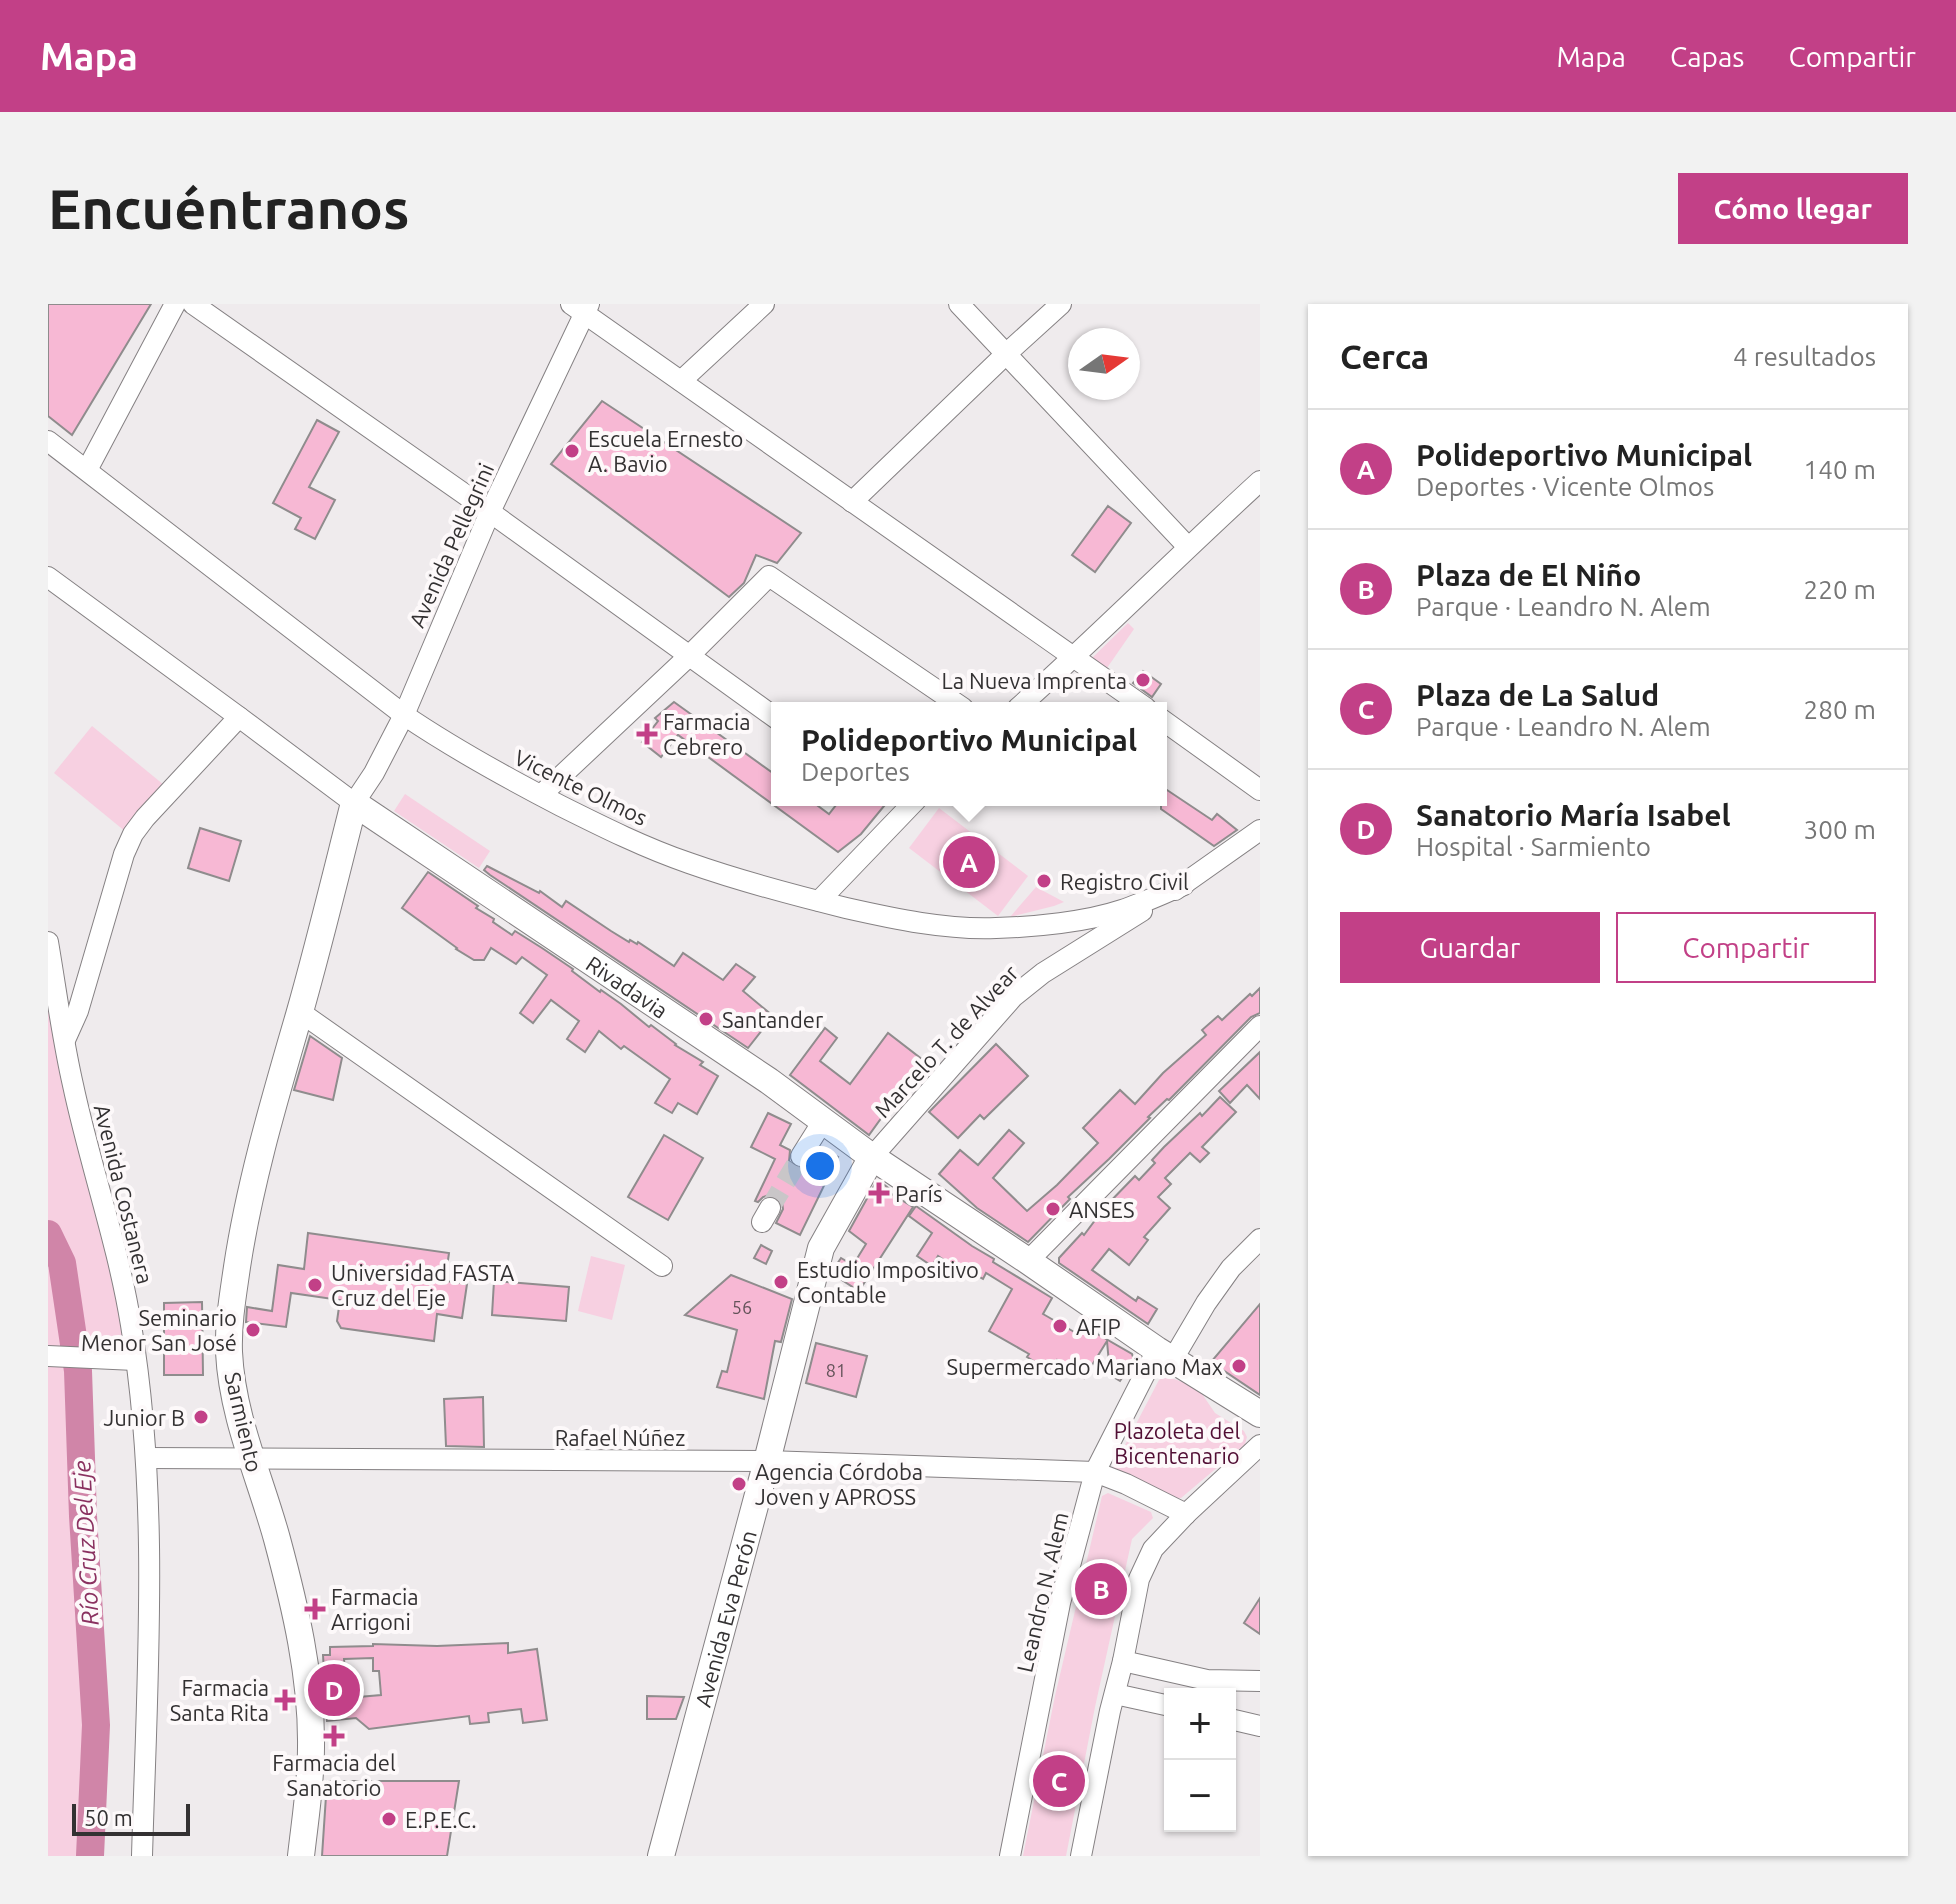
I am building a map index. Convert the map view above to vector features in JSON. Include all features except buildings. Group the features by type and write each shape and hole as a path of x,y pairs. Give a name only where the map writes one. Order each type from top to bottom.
{"main road":[{"name":"Sarmiento","path":"301,1856 310,1785 311,1745 303,1649 271,1516 251,1460 232,1379 229,1330 241,1241 271,1107 300,1012 354,803"},
{"name":"Rivadavia","path":"354,803 769,1081 872,1157 1214,1386"},
{"name":"Avenida Eva Perón","path":"661,1856 821,1248 872,1157"},
{"path":"1214,1386 1260,1414"},
{"path":"1214,1386 1227,1403 1260,1431"}],"street":[{"path":"87,470 175,304"},
{"path":"193,304 490,512 771,715"},
{"path":"681,381 764,304"},
{"path":"959,304 1188,547"},
{"path":"852,502 1061,304"},
{"path":"582,307 681,381 1138,702"},
{"name":"Avenida Pellegrini","path":"354,803 374,773 404,715 582,307"},
{"name":"Vicente Olmos","path":"48,441 439,739 610,830 686,862 745,881 907,922 994,928 1063,922 1121,910 1184,885"},
{"path":"1025,702 1260,481"},
{"path":"541,795 769,576 954,702"},
{"name":"Rivadavia","path":"48,577 354,803"},
{"path":"65,1040 78,1011 124,854 133,834 239,717"},
{"path":"1167,723 1260,790"},
{"path":"819,901 901,806"},
{"name":"Marcelo T. de Alvear","path":"872,1157 1013,997 1043,973 1184,885 1260,830"},
{"name":"Avenida Costanera","path":"48,942 72,1084 123,1287 146,1458 150,1532 142,1856"},
{"path":"300,1012 662,1266"},
{"path":"1028,1261 1260,1026"},
{"path":"801,1156 823,1121"},
{"name":"Leandro N. Alem","path":"1010,1856 1060,1603 1095,1472 1165,1355 1231,1268 1260,1239"},
{"path":"51,1356 135,1360"},
{"path":"1081,1856 1139,1579 1153,1549 1260,1445"},
{"name":"Rafael Núñez","path":"146,1458 767,1461 1095,1472"},
{"path":"1095,1472 1186,1514"},
{"path":"1123,1661 1207,1680 1260,1681"},
{"path":"1115,1694 1164,1705"},
{"path":"1236,1720 1260,1726"}],"green space":[{"path":"1128,623 1134,629 1107,668 1091,659"},
{"path":"92,726 164,785 126,832 54,773"},
{"path":"405,794 490,851 479,868 394,811"},
{"path":"939,808 1028,876 998,916 909,848"},
{"path":"1036,887 1064,902 1010,917"},
{"path":"48,942 135,1360 76,1357 96,1725 90,1856 48,1856"},
{"path":"591,1256 625,1265 612,1320 578,1311"},
{"name":"Plazoleta del Bicentenario","path":"1163,1377 1198,1388 1215,1413 1244,1431 1247,1437 1245,1444 1181,1498 1175,1498 1113,1468"},
{"path":"1108,1493 1151,1512 1153,1518 1132,1539 1066,1856 1023,1856 1055,1696 1102,1496"}],"waterway":[{"name":"Río Cruz Del Eje","path":"48,1234 62,1263 78,1371 96,1725 90,1856"}],"tunnel":[{"path":"770,1208 801,1156"}],"place":[{"name":"Escuela Ernesto A. Bavio","path":"572,451"},
{"name":"La Nueva Imprenta","path":"1143,680"},
{"name":"Farmacia Cebrero","path":"647,734"},
{"name":"Polideportivo Municipal","path":"969,862"},
{"name":"Registro Civil","path":"1044,881"},
{"name":"Santander","path":"706,1019"},
{"name":"París","path":"879,1193"},
{"name":"ANSES","path":"1053,1209"},
{"name":"Estudio Impositivo Contable","path":"781,1282"},
{"name":"Universidad FASTA Cruz del Eje","path":"315,1285"},
{"name":"AFIP","path":"1060,1326"},
{"name":"Seminario Menor San José","path":"253,1330"},
{"name":"Supermercado Mariano Max","path":"1239,1366"},
{"name":"Junior B","path":"201,1417"},
{"name":"Agencia Córdoba Joven y APROSS","path":"739,1484"},
{"name":"Plaza de El Niño","path":"1101,1589"},
{"name":"Farmacia Arrigoni","path":"315,1609"},
{"name":"Sanatorio María Isabel","path":"334,1690"},
{"name":"Farmacia Santa Rita","path":"285,1700"},
{"name":"Farmacia del Sanatorio","path":"334,1736"},
{"name":"Plaza de La Salud","path":"1059,1781"},
{"name":"E.P.E.C.","path":"389,1819"}]}
